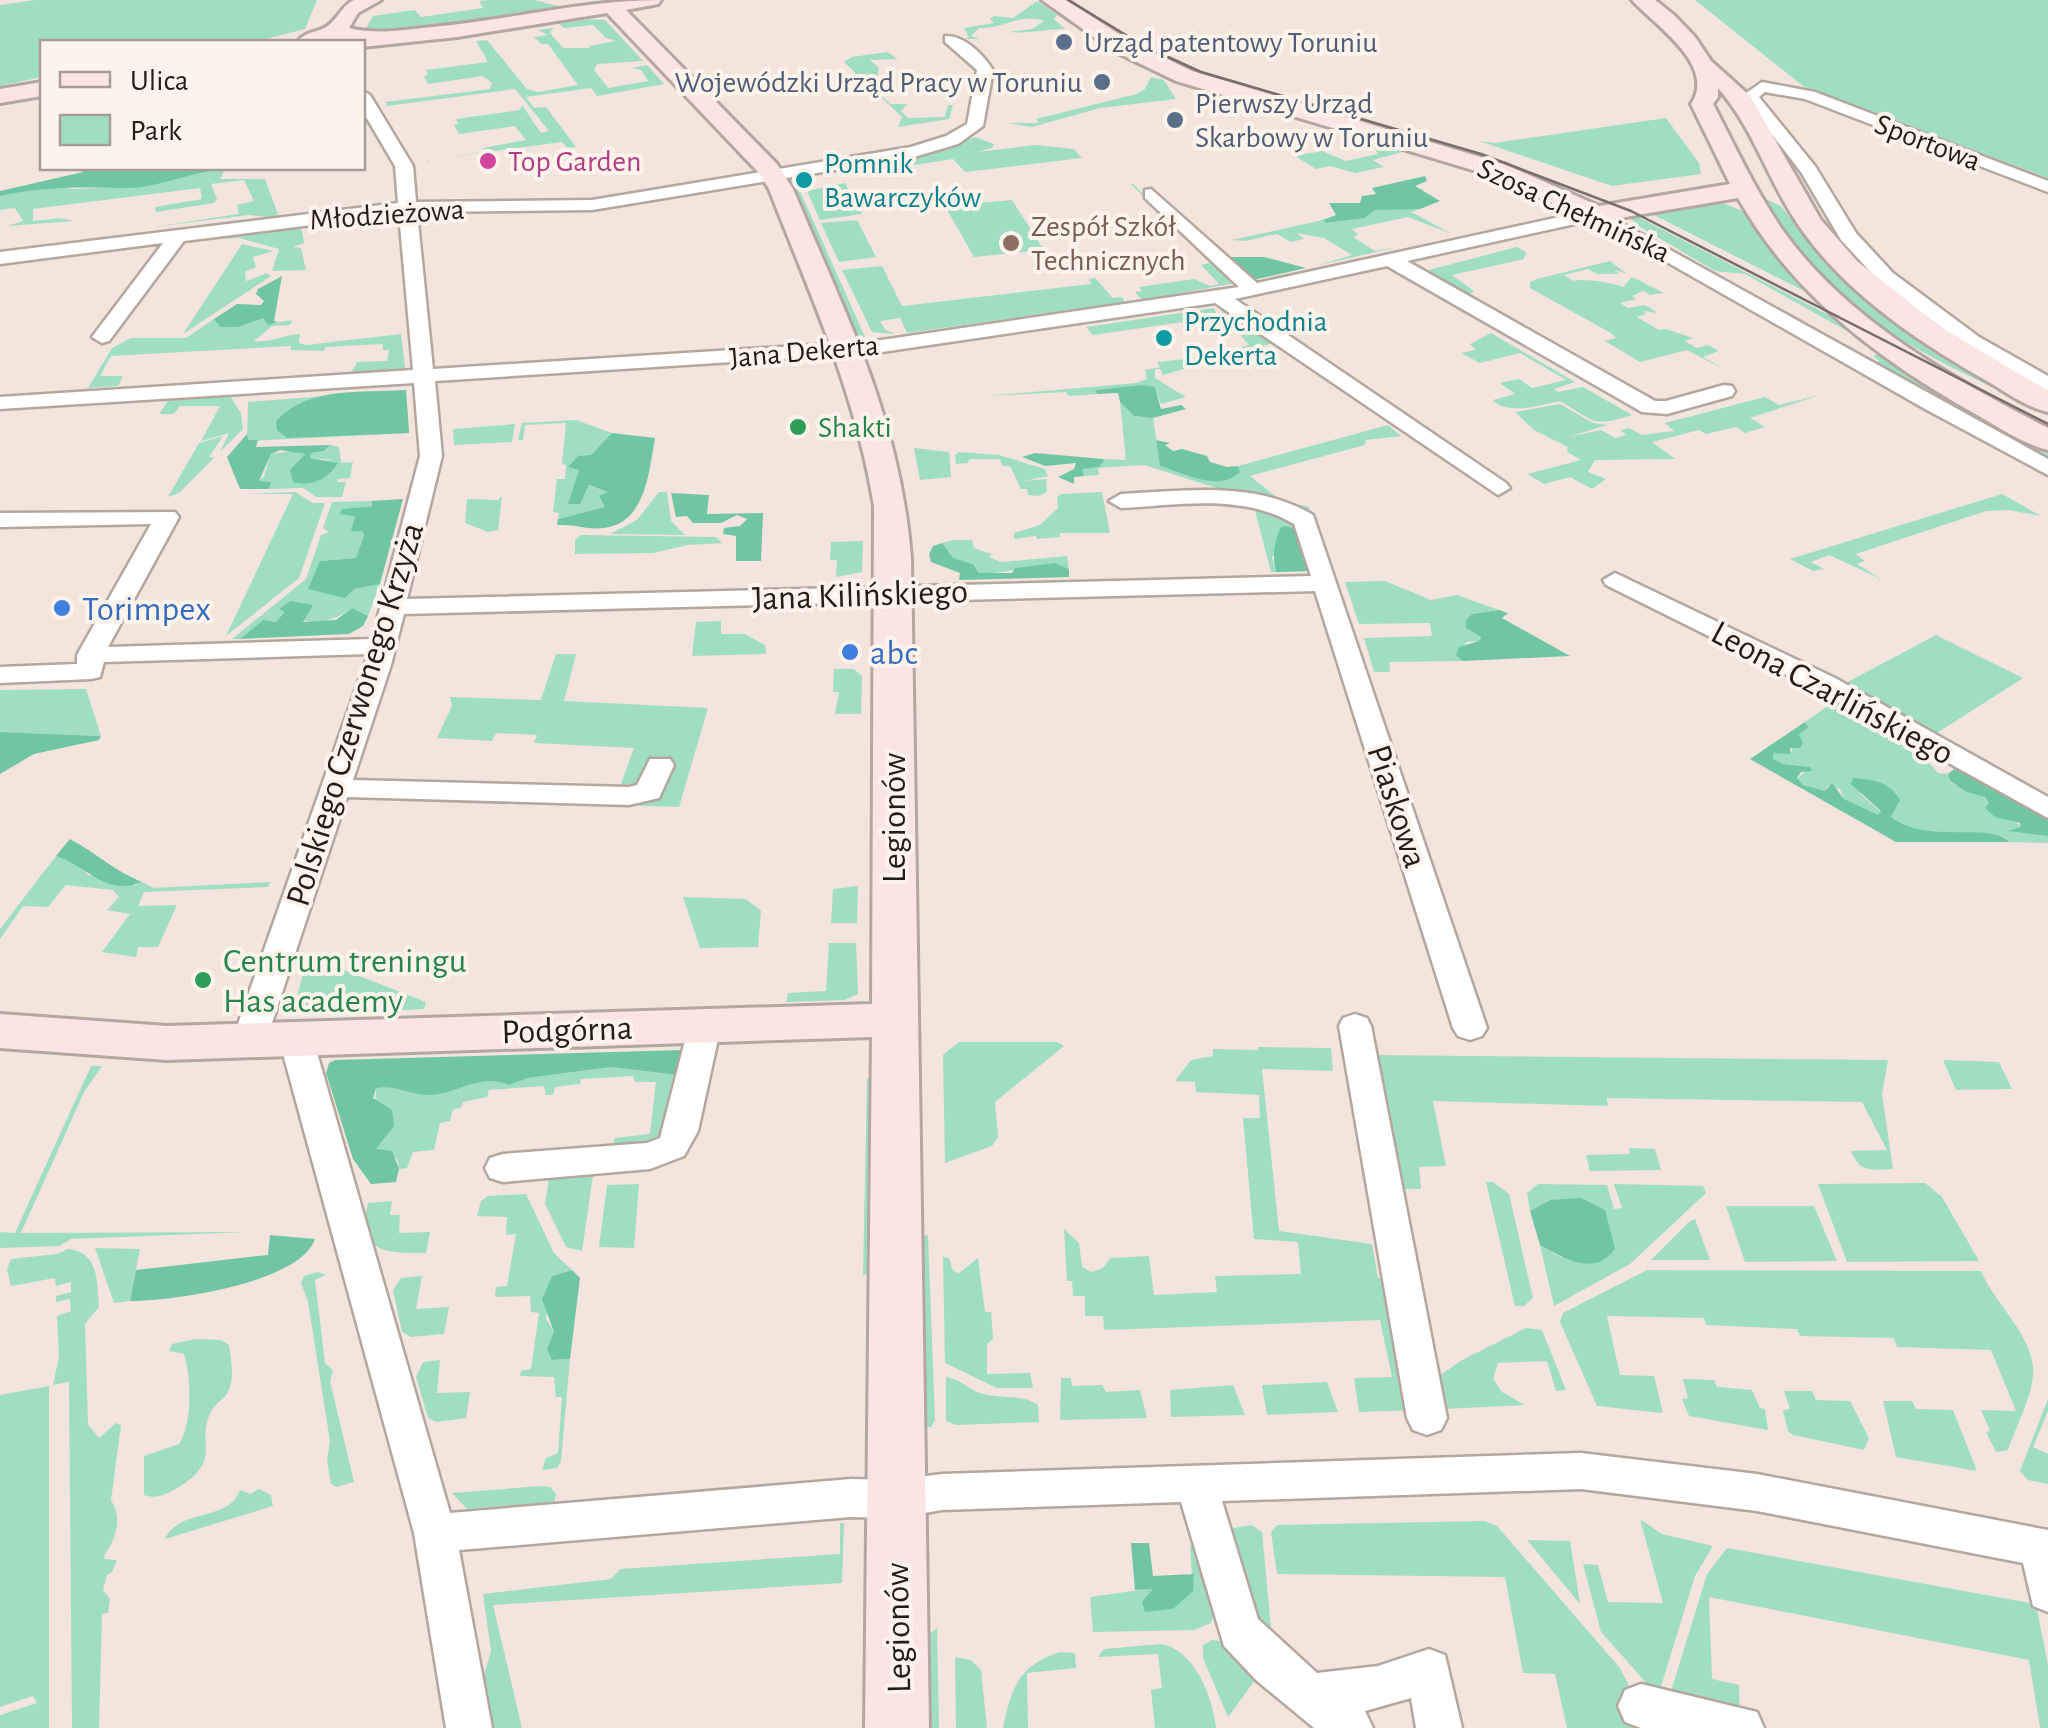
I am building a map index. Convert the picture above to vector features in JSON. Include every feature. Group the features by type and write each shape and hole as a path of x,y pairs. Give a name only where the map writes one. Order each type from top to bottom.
{"street":[{"path":"310,40 316,36 348,39 457,31 651,0"},
{"path":"1643,0 1689,41 1704,66 1708,92 1702,104 1746,190 1792,260 1862,324 1954,387 2048,441"},
{"path":"348,39 358,3"},
{"name":"Legionów","path":"607,4 773,176 850,349 886,466 893,524 894,593 898,1728"},
{"name":"Szosa Chełmińska","path":"1061,5 1142,57 1200,82 1495,170 1596,214 2048,468"},
{"name":"Młodzieżowa","path":"0,258 409,207 574,207 924,149 976,126 986,73 978,59 950,39"},
{"path":"1704,66 1721,78 1758,126 1826,244 1865,282 1958,353 2048,403"},
{"name":"Sportowa","path":"2023,372 1941,320 1878,270 1840,226 1795,149 1750,96 1762,87 1809,95 2048,187"},
{"path":"0,96 40,89"},
{"name":"Polskiego Czerwonego Krzyża","path":"249,1041 384,646 432,456 404,166 365,101"},
{"name":"Jana Dekerta","path":"0,403 850,349 1220,297 1596,214 1746,190 1792,191"},
{"path":"1151,194 1254,290"},
{"path":"102,337 180,234"},
{"path":"1391,260 1650,408 1667,408 1724,391"},
{"path":"1220,297 1498,488"},
{"path":"2048,356 2023,372 2048,385"},
{"name":"Piaskowa","path":"1121,501 1237,499 1294,511 1310,529 1470,1028"},
{"path":"0,520 167,518 90,654 91,672 0,675"},
{"name":"Leona Czarlińskiego","path":"1615,580 1826,684 2048,809"},
{"name":"Jana Kilińskiego","path":"395,607 1326,583"},
{"path":"90,654 384,646"},
{"path":"337,788 629,796 648,792 660,765"},
{"name":"Podgórna","path":"0,1031 125,1042 249,1041 894,1020"},
{"path":"502,1168 650,1156 672,1147 681,1131 705,1025"},
{"path":"1355,1026 1426,1418"},
{"path":"296,1039 435,1533 470,1728"},
{"path":"435,1533 851,1498 895,1499 942,1492 1581,1471 1748,1492 2045,1549 2048,1592"},
{"path":"1196,1483 1240,1630 1252,1647 1350,1728"},
{"path":"1311,1696 1378,1688 1430,1670 1438,1728"},
{"path":"1641,1706 1742,1728"}],"green space":[{"path":"35,0 317,0 305,29 262,40 40,40 40,77 0,86 0,5"},
{"path":"534,0 566,8 427,28 365,30 373,16 415,10 421,17 483,8 479,1"},
{"path":"1695,0 2048,0 2048,178 1803,86"},
{"path":"1037,1 1057,15 1054,19 1065,29 1008,32 1032,29 1044,21 1027,19 979,28 971,36 980,39 963,39 969,38 964,28 994,23 990,19 994,16 1013,18"},
{"path":"605,20 643,61 597,64 594,70 608,88 648,81 641,70 631,68 647,65 664,84 597,96 591,88 526,97 534,108 546,107 576,147 568,148 562,142 422,161 485,152 483,148 526,140 515,126 459,134 454,125 458,124 456,119 520,110 522,105 541,133 549,131 515,89 387,106 385,102 490,89 492,83 483,76 428,84 424,76 428,74 426,70 488,62 476,41 487,40 527,89 538,92 578,85 548,44 541,44 534,37 548,35 538,30 553,28 550,33 563,48 591,48 616,41 606,38 593,25 564,28 559,24"},
{"path":"887,52 898,59 870,60 879,68 875,89 890,104 907,104 901,111 908,118 945,117 948,105 953,105 949,119 898,127 902,117 844,62 852,57"},
{"path":"1151,77 1164,80 1176,99 1100,108 1032,127 1007,123 1039,123 1036,119 1137,94"},
{"path":"1666,118 1699,163 1701,174 1612,186 1479,141 1494,143"},
{"path":"975,137 994,144 977,152 1036,145 1074,149 1082,158 965,172 953,159 915,165 909,158"},
{"path":"1358,137 1406,151 1373,160 1384,167 1355,173 1330,166 1316,169 1295,156 1322,151 1346,161 1378,154 1375,148 1365,145 1368,142 1352,139"},
{"path":"217,170 136,188 78,187 0,196 0,191 83,172"},
{"path":"229,170 220,179 265,179 278,214 274,218 249,215 153,227 239,214 237,205 254,201 244,180 211,184 217,199 214,203 156,212 155,207 202,199 200,188 33,209 33,221 74,221 7,226 23,221 15,208 0,210 0,196 54,185 72,189 135,187 199,171"},
{"path":"1425,176 1427,181 1415,186 1440,201 1420,209 1375,210 1365,218 1326,223 1323,220 1336,215 1329,203 1360,203 1362,196 1376,194 1372,188"},
{"path":"795,180 865,337 859,338 792,188"},
{"path":"845,183 862,214 820,220 807,191"},
{"path":"1131,184 1236,283 1142,300 1135,292 1142,291 1139,287 1194,279 1210,286 1219,284 1201,265 1210,263"},
{"path":"1763,198 1781,206 1810,245 2048,409 2048,414 1924,353 1851,304 1789,240"},
{"path":"1012,200 1044,250 974,257 945,206"},
{"path":"1701,201 1723,203 1745,212 1784,265 1816,297 1648,212"},
{"path":"1420,209 1411,212 1452,234 1408,217 1352,229 1358,235 1353,237 1375,251 1398,247 1319,265 1352,255 1324,238 1297,233 1304,239 1291,242 1277,234 1232,240 1323,220 1326,223 1365,218 1375,210"},
{"path":"1636,216 1852,327 1971,408 2048,454 2048,460 1875,363 1879,361 1873,356 1881,353 1879,349 1745,274 1715,271 1637,225 1631,219"},
{"path":"857,220 876,257 839,262 821,223"},
{"path":"301,226 304,243 293,247 301,248 306,270 272,271 279,249 239,238 202,240"},
{"path":"242,244 273,251 253,257 256,267 245,272 246,281 267,273 271,276 183,334"},
{"path":"1517,247 1526,252 1524,259 1452,275 1474,291 1470,294 1500,312 1425,271"},
{"path":"1227,257 1264,257 1306,268 1253,280"},
{"path":"1610,261 1627,274 1615,270 1619,274 1597,274 1588,269 1564,275 1573,281 1623,287 1632,277 1664,293 1650,295 1643,291 1632,296 1636,299 1620,303 1628,308 1645,305 1658,313 1644,311 1646,314 1637,317 1659,330 1693,338 1685,341 1697,348 1708,345 1719,351 1703,357 1729,372 1687,350 1640,362 1605,341 1616,338 1611,333 1530,288 1530,282 1537,279"},
{"path":"882,266 902,306 1091,284 1089,279 1095,278 1113,298 1122,297 1125,302 907,333 900,318 880,321 885,330 895,334 872,332 842,270"},
{"path":"282,276 274,321 278,322 268,325 263,318 238,327 220,327 214,319 237,304 261,305 264,301 256,294 258,289"},
{"path":"1222,307 1273,343 1163,375 1155,369 1155,378 1186,397 1161,404 1155,387 1095,390 1097,394 1069,396 1066,392 986,396 1136,383 1147,379 1145,370 1160,367 1157,362 1205,357 1249,345 1222,315"},
{"path":"1214,308 1218,317 1093,335 1086,327"},
{"path":"263,318 276,323 292,320 290,325 272,326 254,341 300,334 299,343 306,345 401,334 405,368 351,373 357,362 387,361 389,350 383,350 383,344 325,347 324,351 291,350 291,346 111,356 100,376 123,376 118,386 88,388 112,348 131,338 186,338 214,319"},
{"path":"1491,333 1575,382 1554,389 1558,392 1583,387 1632,415 1602,422 1560,401 1523,408 1499,405 1493,400 1515,394 1500,383 1519,379 1532,388 1566,380 1520,353 1480,363 1461,353 1476,350 1470,344"},
{"path":"1155,387 1161,409 1181,405 1186,409 1153,418 1134,416 1120,402 1118,393 1097,394 1095,390"},
{"path":"406,390 409,433 247,441 248,402"},
{"path":"406,390 409,433 287,438 277,430 276,421 289,410 319,397"},
{"path":"1820,395 1750,418 1765,427 1745,433 1736,427 1706,434 1699,430 1652,442 1675,459 1595,460 1588,472 1606,479 1592,489 1570,477 1544,484 1527,474 1581,460 1567,452 1568,447 1534,430 1515,412 1560,404 1593,423 1607,425 1568,437 1601,430 1615,438 1626,435 1621,430 1629,428 1642,435 1674,431 1665,423 1765,397 1779,405"},
{"path":"230,396 241,413 243,429 220,452 229,433 201,441 220,406 180,406 174,414 159,414 168,401"},
{"path":"1120,402 1134,416 1153,418 1160,466 1191,474 1240,472 1238,466 1388,425 1401,436 1366,440 1365,445 1250,476 1280,500 1309,507 1311,518 1144,465 1098,468 1099,475 1084,476 1082,469 1099,467 1103,459 1126,460"},
{"path":"576,420 612,433 591,455 569,467 579,469 577,482 610,492 605,507 558,519 559,513 553,512 557,479 565,479 566,465 562,464 566,423 525,425 523,440 518,440 522,423"},
{"path":"515,424 512,442 454,445 453,429"},
{"path":"612,433 655,438 647,480 637,506 618,524 604,528 557,525 558,519 605,507 599,496 608,492 589,485 580,504 568,504 579,470 568,467 578,456 591,455"},
{"path":"247,434 248,440 258,440 256,447 330,445 324,451 311,453 310,458 338,463 319,480 293,482 290,470 305,454 280,450 271,454 259,481 271,482 269,489 240,489 227,457"},
{"path":"223,436 209,457 214,458 179,493 168,497 199,443"},
{"path":"1156,440 1170,443 1165,445 1173,451 1182,449 1207,456 1210,462 1238,466 1240,472 1231,478 1211,481 1160,466"},
{"path":"330,445 339,447 341,463 353,462 350,478 337,479 346,482 342,497 316,497 303,488 269,489 271,482 258,482 271,454 298,450 305,455 301,462 333,460 310,458 310,453 324,451"},
{"path":"914,448 949,452 951,477 920,480"},
{"path":"1035,453 1104,460 1099,467 1082,469 1084,476 1074,477 1074,484 1058,477 1074,469 1076,463 1045,466 1022,457"},
{"path":"955,455 999,455 1045,469 1048,476 1024,481 1046,479 1047,492 1028,495 1010,466 1002,466 1000,459 969,459 968,463 956,464"},
{"path":"295,492 313,503 325,503 299,578 226,636 293,494 251,494"},
{"path":"659,492 667,492 671,521 685,535 610,534 637,520"},
{"path":"1102,492 1110,533 1060,533 1060,537 1014,539 1014,533 1040,525 1058,508 1057,497 1062,494"},
{"path":"671,493 709,495 707,514 763,513 761,561 736,561 736,536 723,534 724,528 740,526 747,519 737,515 721,523 693,523 687,516 676,517"},
{"path":"2002,494 2041,516 2009,510 1986,511 1856,554 1865,561 1857,564 1881,579 1829,555 1811,562 1824,569 1813,571 1790,559"},
{"path":"502,496 498,530 488,532 465,523 467,499 498,500"},
{"path":"403,499 380,584 354,589 345,598 308,589 320,561 356,558 364,535 362,531 351,531 355,516 340,514 342,509 372,506 372,501"},
{"path":"372,501 373,506 342,509 341,514 355,515 364,535 356,558 320,561 354,589 380,584 368,616 352,608 336,617 311,622 286,612 276,622 263,620 240,639 232,639 306,579 321,535 329,532 323,528 332,502"},
{"path":"1254,507 1293,518 1302,532 1272,557 1276,572 1271,572"},
{"path":"1281,527 1302,532 1313,571 1276,572 1275,544"},
{"path":"581,535 716,537 722,543 653,553 575,554 575,540"},
{"path":"972,540 974,548 1001,562 1067,556 1069,569 1048,565 979,573 973,564 952,558 942,543"},
{"path":"863,541 862,572 836,577 837,560 830,560 831,542"},
{"path":"942,543 953,558 973,564 979,573 1012,573 1015,568 1055,563 1069,569 1069,577 959,580 960,573 931,562 933,546"},
{"path":"1385,581 1431,600 1457,595 1499,610 1472,614 1467,628 1481,636 1479,641 1467,642 1456,655 1463,661 1389,662 1390,672 1374,672 1364,638 1432,636 1430,623 1359,624 1345,582"},
{"path":"290,601 313,605 303,622 336,620 352,608 368,616 363,626 349,634 240,639 263,620 276,622 285,612 279,609"},
{"path":"1499,610 1508,613 1502,618 1570,656 1463,661 1456,655 1459,647 1481,637 1466,628 1466,620 1472,614"},
{"path":"721,621 721,634 745,634 765,645 766,654 692,656 696,622"},
{"path":"1936,635 2023,678 1937,733 1844,684"},
{"path":"556,654 576,654 564,701 708,708 679,807 610,805 651,802 668,781 674,761 651,760 639,783 616,786 621,784 634,748 534,743 537,735 496,733 492,741 437,738 452,706 450,697 541,700"},
{"path":"834,669 854,669 862,676 861,714 835,714 839,692 833,692"},
{"path":"86,689 101,736 0,732 0,690"},
{"path":"1838,699 1897,732 1915,755 1924,757 1938,773 1948,774 1950,782 1983,797 2022,826 2048,836 2048,843 1918,830 1891,818 1892,810 1858,792 1881,812 1878,816 1844,799 1840,789 1827,785 1826,791 1818,791 1803,784 1797,779 1810,767 1783,764 1773,759 1774,753 1791,753 1798,734 1807,728 1805,722"},
{"path":"1805,722 1808,728 1799,734 1803,743 1800,748 1790,748 1791,754 1774,753 1773,759 1810,767 1812,771 1801,772 1797,778 1803,785 1825,791 1832,783 1844,799 1878,815 1881,811 1851,784 1853,778 1874,781 1896,794 1900,800 1891,817 1906,825 1939,832 1987,833 2010,842 1896,842 1750,759"},
{"path":"0,732 101,736 99,740 34,754 0,774"},
{"path":"1958,766 2048,818 2048,836 2008,831 2021,827 2020,823 1995,817 1985,808 1989,803 1985,797 1950,781 1948,774"},
{"path":"70,839 142,882 129,886 107,883 56,856"},
{"path":"56,856 78,863 88,875 136,885 142,882 154,888 270,882 268,887 144,892 138,906 177,905 158,947 138,947 136,957 102,952 130,914 107,910 119,897 113,890 66,885 48,907 23,906 0,939 0,929"},
{"path":"858,886 857,923 831,923 833,889"},
{"path":"683,897 746,899 761,911 758,947 700,948"},
{"path":"829,943 856,943 858,994 845,1000 786,1002 788,993 826,991"},
{"path":"308,956 426,1002 424,1009 324,1014 301,1008 297,996"},
{"path":"959,1042 1057,1042 1064,1046 995,1102 998,1137 992,1146 945,1163 943,1055"},
{"path":"1331,1048 1333,1071 1262,1069 1279,1231 1372,1244 1378,1278 1397,1279 1414,1410 1359,1412 1354,1378 1392,1377 1380,1320 1104,1330 1103,1316 1085,1316 1085,1296 1073,1296 1072,1281 1067,1281 1064,1229 1079,1243 1082,1267 1092,1272 1103,1268 1110,1258 1149,1256 1154,1295 1217,1292 1215,1276 1301,1274 1298,1242 1254,1239 1243,1118 1260,1118 1259,1095 1196,1092 1195,1082 1175,1081 1191,1060 1213,1056 1213,1049"},
{"path":"682,1050 677,1075 611,1067 528,1078 509,1085 479,1082 431,1095 376,1088 373,1098 392,1110 394,1126 376,1149 392,1151 399,1169 396,1182 371,1184 353,1159 326,1073 329,1063 335,1060"},
{"path":"1372,1055 1888,1060 1882,1094 1893,1169 1872,1170 1862,1167 1854,1158 1851,1151 1887,1150 1862,1102 1607,1098 1608,1106 1433,1101 1446,1166 1419,1167 1421,1189 1396,1189"},
{"path":"1943,1060 1999,1062 2012,1089 1956,1090"},
{"path":"91,1066 102,1066 84,1092 21,1233 248,1232 71,1239 59,1246 0,1248 0,1232 15,1233"},
{"path":"611,1067 677,1075 665,1133 650,1142 613,1148 615,1138 650,1134 656,1082 635,1082 633,1076 581,1079 580,1084 555,1087 553,1095 546,1095 544,1086 489,1090 487,1097 463,1102 461,1108 453,1109 450,1121 440,1123 434,1150 413,1152 407,1168 399,1169 397,1159 375,1149 376,1088 431,1095 479,1082 509,1085 528,1078"},
{"path":"872,1077 871,1272 863,1275 867,1079"},
{"path":"1629,1148 1655,1149 1661,1170 1590,1171 1586,1155 1630,1154"},
{"path":"593,1175 582,1251 566,1247 545,1204 549,1179"},
{"path":"1486,1182 1493,1182 1509,1194 1533,1298 1524,1306 1515,1306"},
{"path":"1925,1183 1942,1197 1979,1261 1847,1262 1818,1184"},
{"path":"639,1184 634,1248 599,1247 607,1185"},
{"path":"1538,1184 1607,1185 1614,1209 1622,1208 1614,1184 1703,1186 1706,1193 1630,1264 1554,1306 1540,1245 1562,1258 1550,1200 1530,1211 1527,1193"},
{"path":"526,1194 554,1253 572,1270 552,1276 546,1318 554,1332 552,1360 570,1359 561,1461 557,1468 542,1470 546,1458 558,1453 562,1397 556,1397 554,1377 520,1376 521,1371 531,1369 539,1313 531,1312 530,1296 495,1297 496,1287 507,1286 516,1234 506,1235 507,1217 477,1216 481,1201 488,1196"},
{"path":"1581,1198 1605,1210 1615,1249 1589,1264 1540,1245 1530,1211 1550,1200"},
{"path":"392,1201 390,1215 400,1215 399,1233 430,1232 426,1253 387,1251 371,1241 365,1220 368,1203"},
{"path":"1726,1206 1814,1206 1837,1261 1745,1262"},
{"path":"1695,1219 1710,1260 1651,1260 1690,1221"},
{"path":"270,1235 315,1239 305,1254 261,1278 175,1298 130,1301 136,1270 268,1255"},
{"path":"928,1235 935,1420 931,1427 923,1427 918,1237"},
{"path":"95,1248 140,1249 130,1301 114,1303"},
{"path":"68,1249 78,1251 91,1262 98,1287 99,1307 85,1324 88,1424 99,1438 116,1423 121,1425 111,1500 117,1528 104,1556 117,1560 103,1590 110,1599 108,1613 102,1614 99,1728 72,1728 69,1382 53,1385 59,1357 57,1316 71,1311 70,1299 56,1302 56,1296 71,1292 71,1282 56,1286 55,1278 11,1286 7,1269 11,1259 57,1254"},
{"path":"943,1257 949,1258 953,1271 959,1273 978,1258 985,1312 991,1312 993,1339 987,1344 987,1374 1030,1373 1033,1388 997,1388 945,1363"},
{"path":"572,1270 580,1278 570,1359 552,1360 547,1349 554,1332 542,1299 552,1276"},
{"path":"1647,1270 1981,1271 2019,1330 2033,1367 2028,1398 2008,1450 1996,1452 1981,1410 2016,1411 1991,1350 1897,1347 1894,1338 1800,1336 1797,1329 1706,1325 1704,1318 1607,1316 1620,1375 1654,1376 1663,1413 1597,1406 1560,1322 1563,1313"},
{"path":"318,1272 326,1275 315,1280 325,1363 333,1371 330,1381 354,1482 336,1487 331,1484 327,1461 330,1441 308,1302 301,1283 304,1276"},
{"path":"422,1276 416,1309 449,1307 444,1334 411,1337 402,1332 393,1290 401,1278"},
{"path":"1526,1328 1542,1330 1566,1390 1556,1391 1547,1361 1498,1363 1493,1379 1502,1392 1525,1405 1444,1409 1432,1381 1462,1360"},
{"path":"195,1339 221,1340 229,1345 230,1387 207,1422 206,1452 200,1470 170,1492 144,1495 144,1456 179,1444 187,1424 189,1387 184,1354 169,1351 172,1344"},
{"path":"440,1360 437,1393 470,1392 466,1418 436,1422 428,1418 416,1377 423,1362"},
{"path":"946,1377 983,1394 1031,1401 1038,1405 1039,1422 956,1425 946,1421"},
{"path":"1061,1378 1071,1378 1072,1386 1102,1385 1106,1392 1140,1390 1147,1418 1060,1420"},
{"path":"1683,1379 1714,1380 1717,1387 1752,1390 1760,1408 1765,1409 1768,1430 1689,1416 1682,1399 1688,1398"},
{"path":"1327,1382 1338,1412 1267,1415 1262,1385"},
{"path":"1233,1385 1245,1415 1171,1417 1170,1390"},
{"path":"49,1386 49,1728 0,1728 0,1715 37,1703 33,1696 0,1707 0,1395"},
{"path":"1784,1391 1812,1391 1816,1400 1850,1401 1869,1438 1864,1450 1793,1435 1788,1431 1783,1410 1790,1409"},
{"path":"2048,1399 2048,1411 2033,1447 2048,1454 2048,1484 2028,1480 2020,1471"},
{"path":"1883,1401 1912,1401 1916,1409 1953,1410 1977,1471 1896,1457"},
{"path":"550,1487 556,1494 554,1503 467,1509 452,1493"},
{"path":"259,1489 271,1495 273,1506 165,1539 181,1522 225,1507 240,1490 250,1494"},
{"path":"1640,1519 1662,1534 1713,1546 1695,1576 1658,1696 1601,1632 1583,1564 1598,1565 1608,1602 1663,1603"},
{"path":"1484,1521 1497,1526 1620,1668 1631,1690 1639,1728 1567,1728 1555,1674 1523,1673 1505,1577 1277,1574 1271,1532 1277,1525"},
{"path":"840,1523 844,1523 842,1583 493,1605 522,1728 490,1728 482,1681 491,1651 483,1594 611,1579 620,1569 840,1554"},
{"path":"1252,1525 1262,1532 1272,1639 1247,1601 1228,1529"},
{"path":"1527,1540 1570,1541 1580,1604"},
{"path":"1131,1543 1149,1543 1153,1576 1194,1574 1193,1591 1173,1609 1145,1612 1142,1602 1153,1589 1135,1590"},
{"path":"1190,1546 1198,1546 1216,1606 1211,1623 1194,1630 1093,1632 1090,1597 1154,1588 1193,1591"},
{"path":"1727,1548 2036,1604 2048,1665 2048,1728 2040,1728 2029,1660 1709,1597 1712,1679 1739,1685 1740,1714 1669,1698 1707,1574"},
{"path":"937,1628 939,1728 928,1728 926,1637"},
{"path":"1212,1640 1229,1642 1258,1676 1228,1717 1203,1658 1203,1645"},
{"path":"1161,1644 1183,1655 1200,1676 1216,1728 1155,1728 1151,1690 1162,1688 1158,1654 1098,1657 1104,1649"},
{"path":"1060,1652 1075,1653 1076,1668 1027,1673 1028,1728 1003,1728 1019,1680 1035,1664"},
{"path":"955,1657 971,1660 981,1670 987,1728 956,1728"}],"tram line":[{"path":"1068,0 1144,46 1201,72 1481,154 1631,211 2048,424"}],"place":[{"name":"Urząd patentowy Toruniu","path":"1064,42"},
{"name":"Wojewódzki Urząd Pracy w Toruniu","path":"1102,82"},
{"name":"Pierwszy Urząd Skarbowy w Toruniu","path":"1175,120"},
{"name":"Top Garden","path":"488,161"},
{"name":"Pomnik Bawarczyków","path":"804,180"},
{"name":"Zespół Szkół Technicznych","path":"1011,243"},
{"name":"Przychodnia Dekerta","path":"1164,338"},
{"name":"Shakti","path":"798,427"},
{"name":"Torimpex","path":"62,608"},
{"name":"abc","path":"850,652"},
{"name":"Centrum treningu Has academy","path":"203,980"}]}
